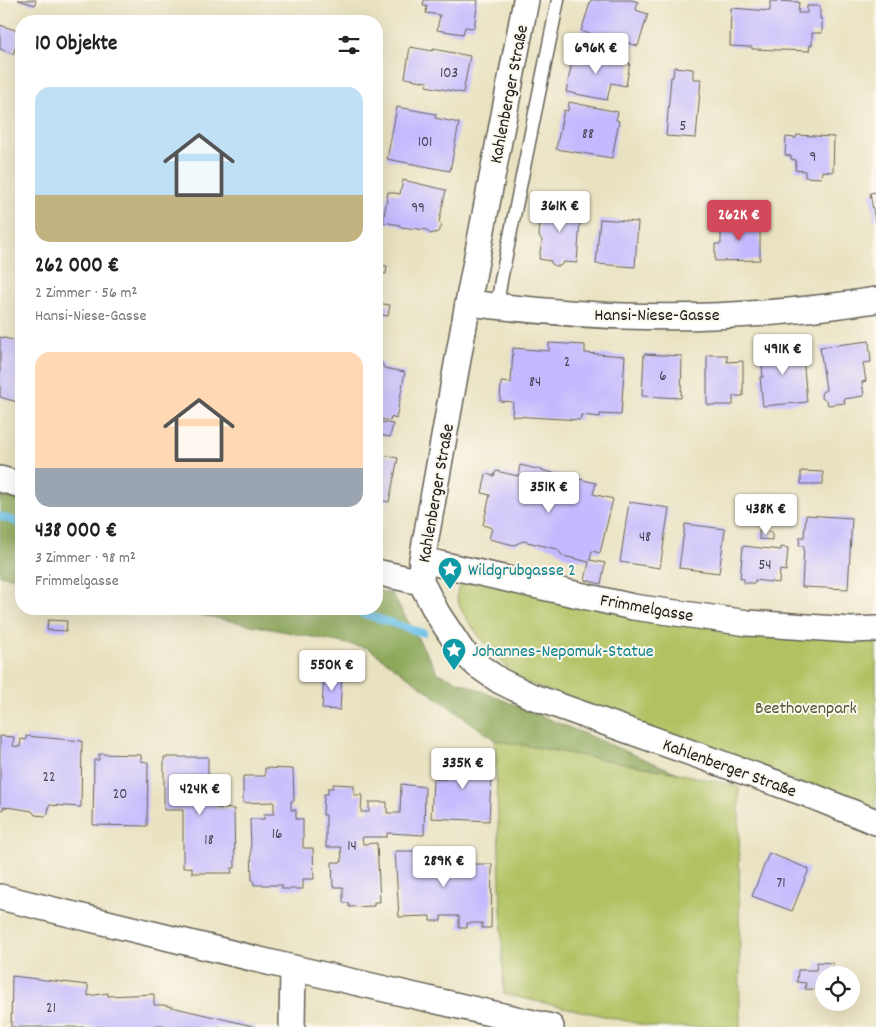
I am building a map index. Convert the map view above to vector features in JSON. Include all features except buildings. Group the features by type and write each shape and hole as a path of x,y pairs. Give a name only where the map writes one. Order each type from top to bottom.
{"street":[{"name":"Kahlenberger Straße","path":"526,0 468,303 422,571 437,613 462,650 477,665 500,681 531,696 807,794 876,822"},
{"name":"Hansi-Niese-Gasse","path":"468,303 622,316 660,316 780,311 876,300"},
{"path":"0,479 15,483"},
{"name":"Frimmelgasse","path":"383,572 422,571 633,607 748,623 851,630 876,629"},
{"path":"0,897 293,968 551,1027"},
{"path":"292,1027 293,968"}],"lane":[{"path":"497,306 558,0"}],"green space":[{"path":"0,496 15,500 15,578 0,575"},
{"name":"Beethovenpark","path":"480,580 876,639 876,811 519,680 482,639 458,603 457,593 461,583"},
{"path":"383,592 392,594 438,673 678,773 495,740 368,648 200,615 383,615"},
{"path":"495,740 678,773 739,787 740,1027 653,1027 504,994"}],"waterway":[{"path":"0,516 15,522"},
{"path":"367,615 423,633"}],"place":[{"name":"Wildgrubgasse 2","path":"450,590"},
{"name":"Johannes-Nepomuk-Statue","path":"454,671"}]}
